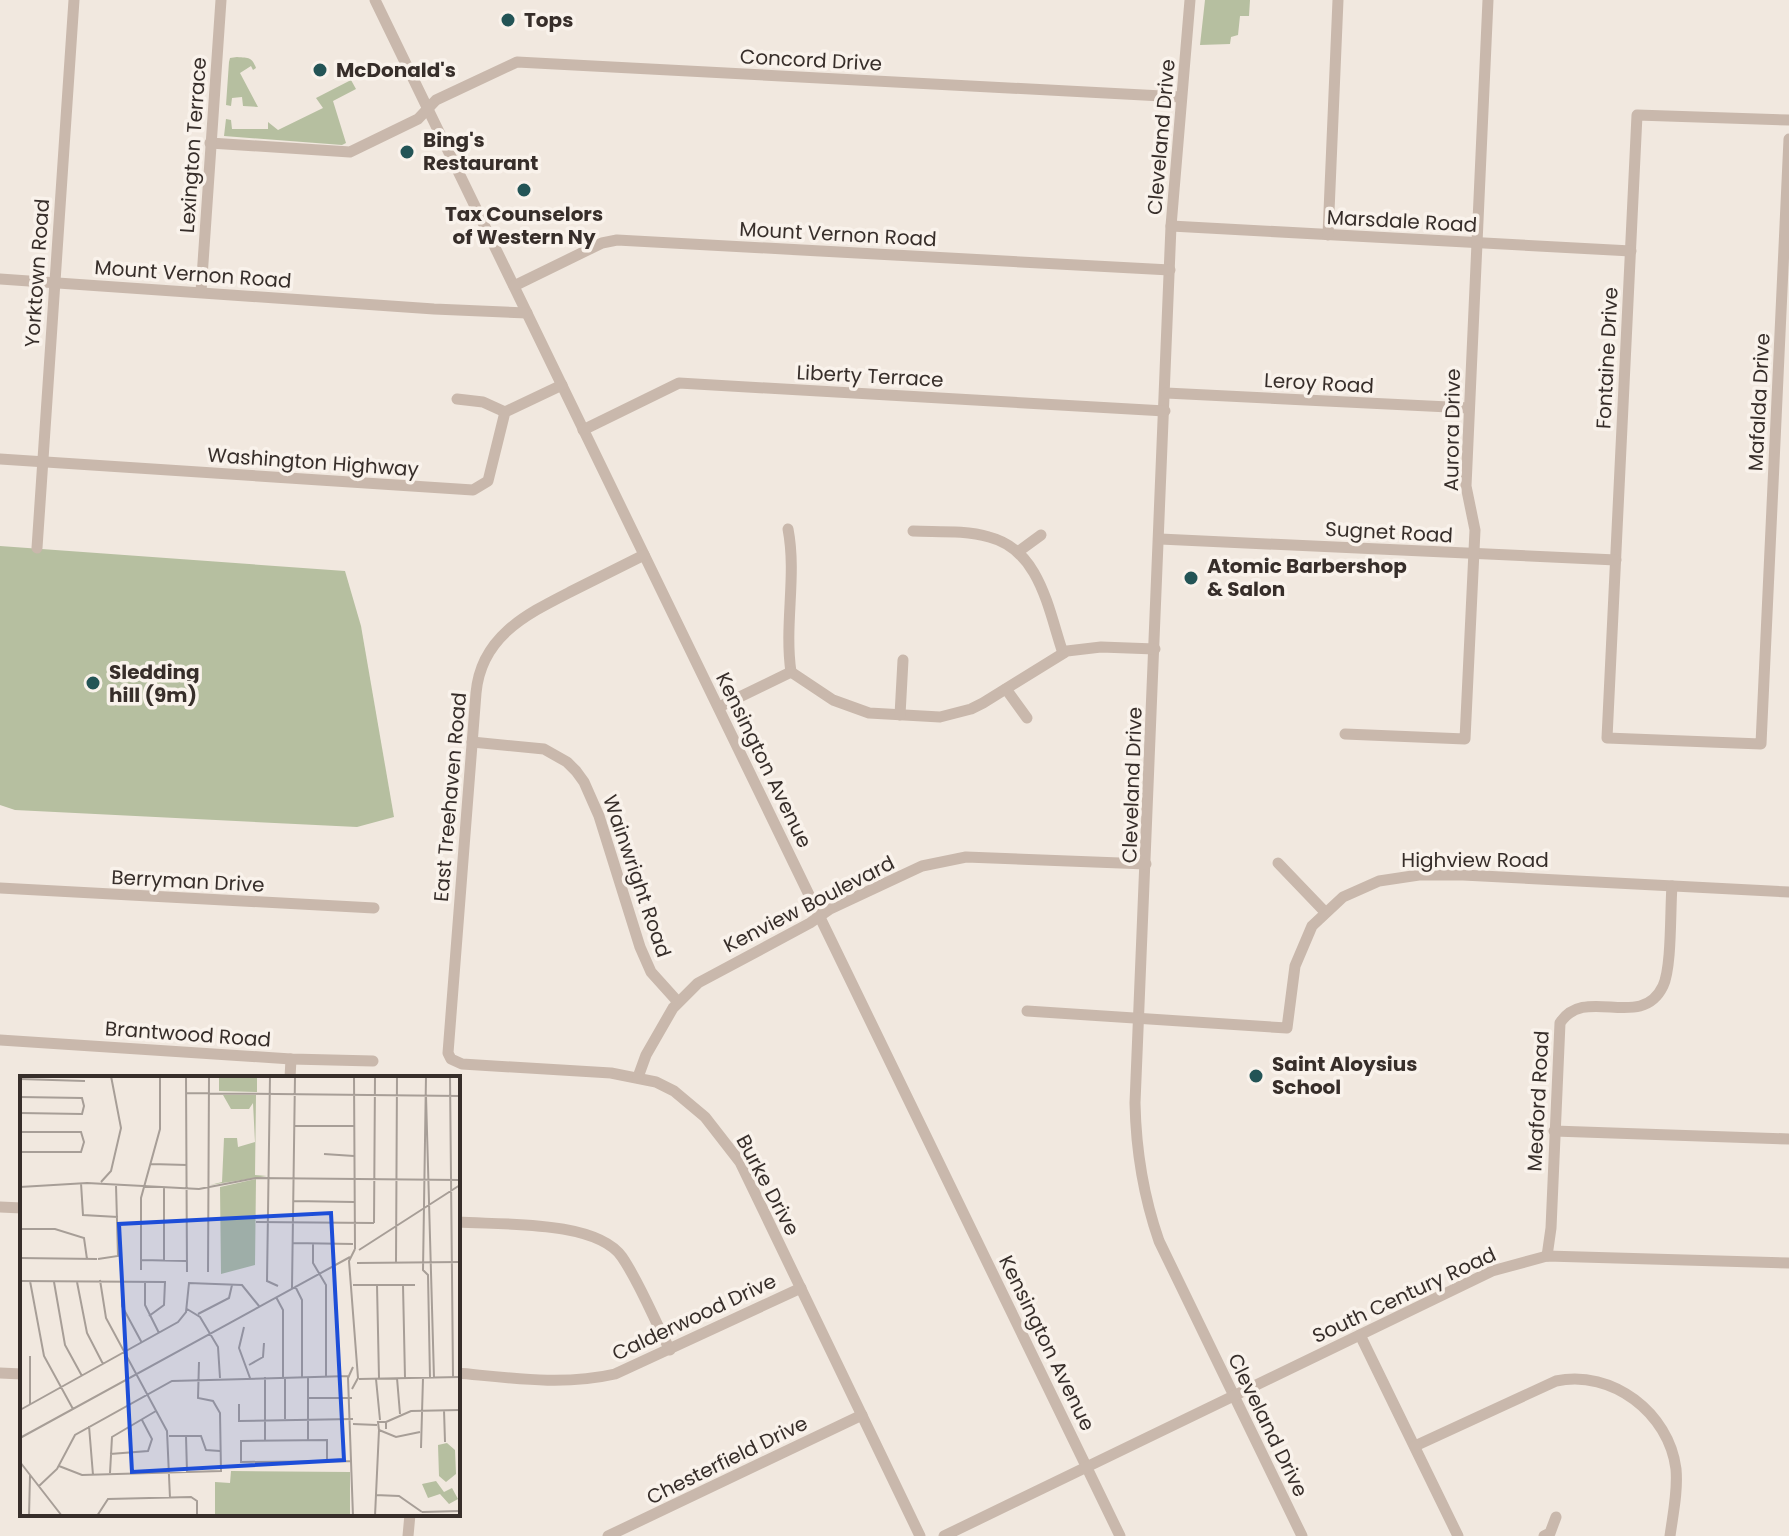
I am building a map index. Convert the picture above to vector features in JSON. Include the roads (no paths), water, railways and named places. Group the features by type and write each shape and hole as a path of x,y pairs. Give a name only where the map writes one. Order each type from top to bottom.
{"street":[{"name":"Yorktown Road","path":"37,548 74,0"},
{"name":"Lexington Terrace","path":"201,292 221,0"},
{"name":"Kensington Avenue","path":"375,0 1120,1536"},
{"name":"Cleveland Drive","path":"1190,0 1171,226 1135,1103 1136,1146 1144,1197 1159,1241 1302,1536"},
{"path":"1328,235 1338,0"},
{"name":"Aurora Drive","path":"1345,734 1465,739 1475,530 1466,486 1488,0"},
{"name":"Concord Drive","path":"210,143 345,153 418,119 436,100 517,62 1181,97"},
{"name":"Fontaine Drive","path":"1625,739 1607,738 1637,115 1789,120"},
{"name":"Mafalda Drive","path":"1625,739 1761,744 1789,139"},
{"name":"Marsdale Road","path":"1171,226 1631,251"},
{"name":"Mount Vernon Road","path":"514,286 602,243 617,240 1170,270"},
{"name":"Mount Vernon Road","path":"0,279 527,313"},
{"name":"Liberty Terrace","path":"583,430 679,383 1165,411"},
{"path":"457,399 483,402 505,412 562,385"},
{"name":"Leroy Road","path":"1166,393 1469,408"},
{"name":"Washington Highway","path":"0,459 473,490 488,481 505,412"},
{"path":"788,529 792,550 787,638 791,672"},
{"path":"913,531 989,537 1019,551 1037,578 1063,653"},
{"path":"1019,551 1041,535"},
{"name":"Sugnet Road","path":"1160,539 1616,560"},
{"name":"East Treehaven Road","path":"457,941 477,684 486,659 498,638 517,621 644,555"},
{"path":"791,672 844,706 869,713 951,715 971,709 1063,653 1101,647 1155,649"},
{"path":"900,715 903,660"},
{"path":"719,707 791,672"},
{"path":"1006,689 1027,718"},
{"name":"Wainwright Road","path":"472,742 544,749 576,771 599,816 640,947 651,972 678,1002"},
{"name":"Kenview Boulevard","path":"638,1077 658,1032 678,1002 710,976 830,909 922,866 957,857 1146,864"},
{"path":"1278,863 1325,912"},
{"name":"Highview Road","path":"1139,1017 1287,1028 1295,966 1312,926 1325,912 1360,887 1379,881 1419,875 1508,876 1789,892"},
{"name":"Meaford Road","path":"1547,1256 1551,1228 1560,1023 1565,1014 1581,1006 1633,1008 1658,994 1666,977 1672,886"},
{"name":"Berryman Drive","path":"0,888 374,908"},
{"name":"Burke Drive","path":"457,941 448,1047 451,1059 462,1064 638,1077 656,1082 690,1103 730,1146 920,1536"},
{"path":"1027,1011 1139,1017"},
{"name":"Brantwood Road","path":"0,1040 291,1059 373,1061"},
{"path":"290,1076 291,1059"},
{"path":"1554,1131 1789,1139"},
{"path":"0,1207 20,1208"},
{"path":"460,1222 577,1231 601,1239 622,1257 670,1350"},
{"name":"South Century Road","path":"944,1536 1492,1271 1547,1256 1789,1263"},
{"name":"Calderwood Drive","path":"460,1373 576,1382 615,1374 801,1288"},
{"path":"1360,1335 1458,1536"},
{"path":"0,1373 20,1374"},
{"path":"1415,1446 1556,1381 1578,1379 1606,1384 1638,1401 1659,1424 1667,1439 1676,1471 1670,1536"},
{"name":"Chesterfield Drive","path":"608,1536 862,1415"},
{"path":"408,1536 410,1516"},
{"path":"1544,1536 1550,1533 1556,1517"}],"place":[{"name":"Tops","path":"508,20"},
{"name":"McDonald's","path":"320,70"},
{"name":"Bing's Restaurant","path":"407,152"},
{"name":"Tax Counselors of Western Ny","path":"524,190"},
{"name":"Atomic Barbershop & Salon","path":"1191,578"},
{"name":"Sledding hill (9m)","path":"93,683"},
{"name":"Saint Aloysius School","path":"1256,1076"}]}
